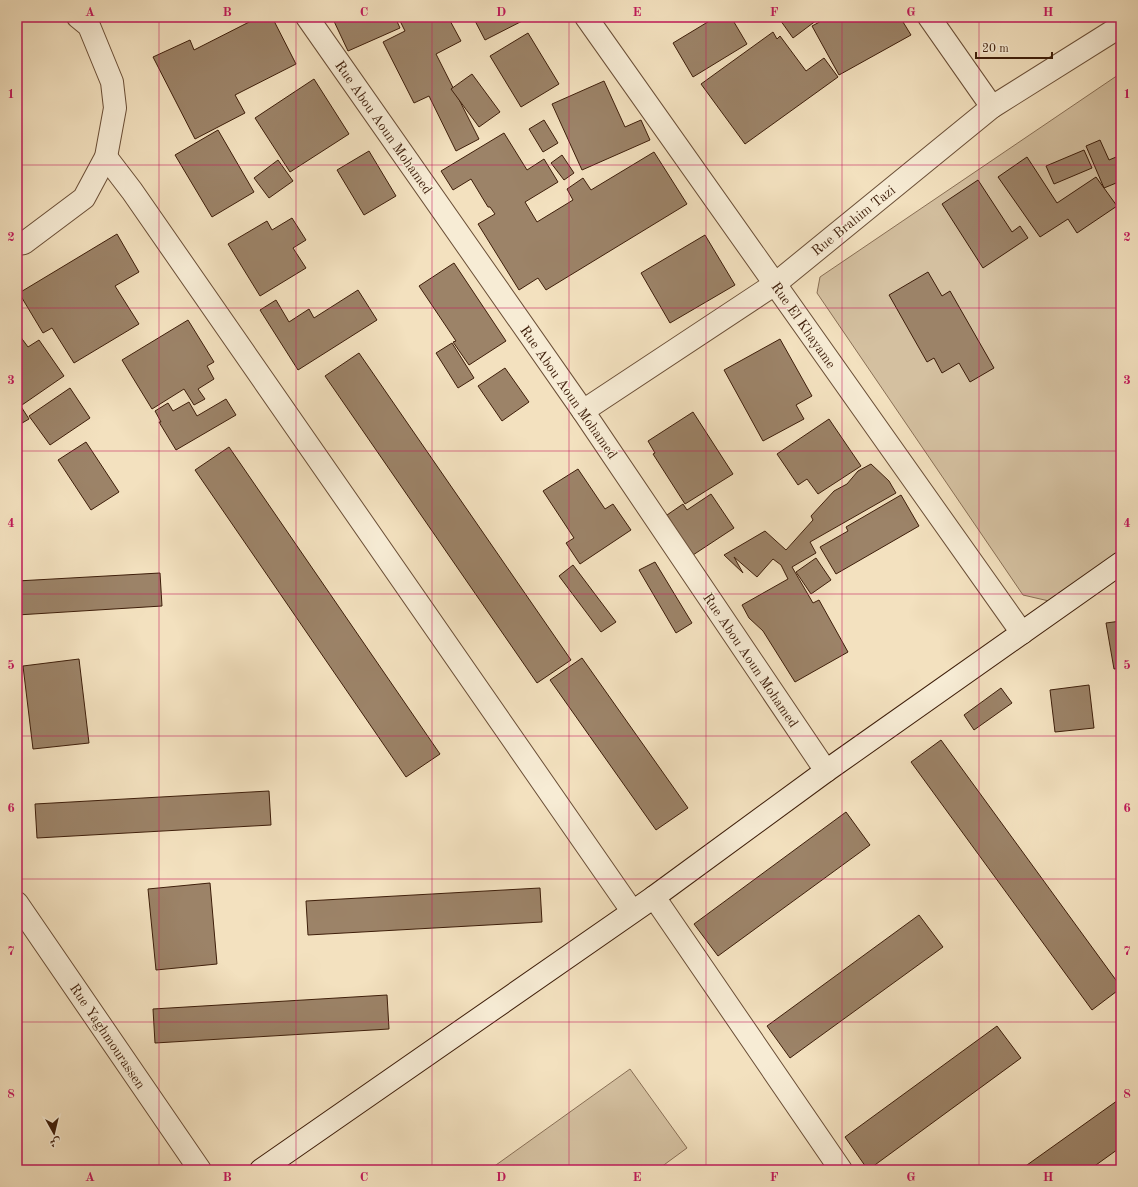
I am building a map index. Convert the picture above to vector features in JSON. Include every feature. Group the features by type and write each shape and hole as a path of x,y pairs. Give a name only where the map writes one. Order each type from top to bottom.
{"street":[{"name":"Rue Abou Aoun Mohamed","path":"307,17 582,411 826,771"},
{"name":"Rue El Khayame","path":"586,17 1022,633"},
{"path":"929,17 992,108"},
{"path":"17,244 24,243 84,198 106,157 115,108 112,82 90,20"},
{"name":"Rue Brahim Tazi","path":"582,411 775,284 992,108 1121,26"},
{"path":"106,157 132,191 632,911"},
{"path":"262,1170 654,897 826,771 1121,563"},
{"path":"654,897 841,1170"},
{"name":"Rue Yaghmourassen","path":"17,903 200,1170"}],"shaded area":[{"path":"1121,73 1121,550 1049,601 1023,595 817,293 820,277"},
{"path":"630,1069 687,1148 657,1170 489,1170"}],"building":[{"path":"259,17 272,17 296,64 235,95 245,113 195,139 153,57 190,40 194,50"},
{"path":"332,17 395,17 400,28 348,51"},
{"path":"398,17 448,17 461,41 436,54 479,139 456,151 429,96 414,103 383,42 405,31"},
{"path":"473,17 530,17 485,40"},
{"path":"716,17 731,17 747,44 693,77 673,43"},
{"path":"778,17 821,17 793,38"},
{"path":"829,17 900,17 911,35 839,75 812,26"},
{"path":"1067,17 1078,17 1070,22"},
{"path":"773,32 777,39 780,36 806,71 824,58 838,77 745,144 701,84"},
{"path":"528,33 559,84 521,107 490,56"},
{"path":"472,74 500,112 479,127 451,89"},
{"path":"314,79 349,134 290,172 255,118"},
{"path":"604,81 625,127 641,120 650,140 582,170 552,104"},
{"path":"544,120 558,143 543,152 529,129"},
{"path":"218,130 254,192 212,217 175,155"},
{"path":"504,133 527,170 544,159 558,182 525,202 537,222 573,200 567,189 583,178 591,190 654,152 687,204 546,290 538,278 519,290 478,224 495,214 490,207 488,207 471,179 453,190 441,171"},
{"path":"1100,140 1109,160 1121,155 1121,181 1104,188 1086,146"},
{"path":"1084,150 1092,168 1054,184 1046,166"},
{"path":"369,151 396,196 364,215 337,170"},
{"path":"562,155 574,173 564,180 551,163"},
{"path":"1027,157 1057,203 1096,177 1117,206 1077,233 1068,219 1040,237 998,177"},
{"path":"278,160 293,181 269,198 254,178"},
{"path":"978,180 1012,232 1020,226 1028,238 983,268 942,204"},
{"path":"292,218 306,240 293,248 306,268 260,296 228,244 267,221 272,230"},
{"path":"117,234 139,272 115,286 139,324 74,363 52,328 43,333 19,293"},
{"path":"705,235 735,285 670,323 641,273"},
{"path":"454,263 506,341 469,365 453,342 456,341 419,286"},
{"path":"928,272 942,296 950,291 994,368 970,382 959,363 942,373 934,358 927,362 889,295"},
{"path":"358,290 377,320 298,370 260,310 276,300 289,322 309,309 314,318"},
{"path":"188,320 214,362 207,366 214,379 198,389 205,399 194,405 184,389 152,409 122,360"},
{"path":"17,332 28,347 39,340 64,376 22,405 17,397"},
{"path":"780,339 812,396 796,405 804,419 763,441 724,370"},
{"path":"452,343 474,378 458,388 436,353"},
{"path":"359,353 571,660 537,683 325,376"},
{"path":"505,368 529,402 502,421 478,386"},
{"path":"70,388 90,418 50,445 29,416"},
{"path":"226,399 236,415 176,450 159,422 161,422 155,411 168,403 173,411 189,402 197,416"},
{"path":"20,405 29,419 17,426 17,407"},
{"path":"693,412 733,474 685,504 653,454 655,453 648,441"},
{"path":"829,419 861,466 818,494 807,479 798,485 777,454"},
{"path":"86,442 119,492 91,510 58,460"},
{"path":"229,447 440,754 406,777 195,470"},
{"path":"871,464 889,481 896,493 810,542 816,553 792,567 813,603 819,600 848,652 795,682 763,631 749,618 742,605 788,579 781,565 773,559 757,577 734,557 743,573 724,555 765,531 786,550 813,520 811,516 834,491 847,484 858,471"},
{"path":"578,469 605,509 613,504 631,530 580,564 566,543 574,538 543,491"},
{"path":"711,494 734,528 693,555 667,515 683,504 687,510"},
{"path":"901,495 919,526 836,574 820,547 848,531 846,527"},
{"path":"816,558 831,580 811,594 796,572"},
{"path":"655,562 692,623 676,633 639,570"},
{"path":"573,565 616,622 601,632 559,576"},
{"path":"160,573 162,606 17,615 17,581"},
{"path":"1121,621 1121,668 1114,669 1106,623"},
{"path":"582,658 688,808 656,830 550,680"},
{"path":"79,659 89,743 33,749 23,666"},
{"path":"1089,685 1094,728 1055,732 1050,690"},
{"path":"1001,688 1012,703 974,730 964,715"},
{"path":"941,740 1121,987 1092,1010 911,762"},
{"path":"269,791 271,825 37,838 35,804"},
{"path":"846,812 870,845 718,956 694,924"},
{"path":"210,883 217,964 156,970 148,889"},
{"path":"540,888 542,922 308,935 306,901"},
{"path":"919,915 943,947 790,1058 767,1026"},
{"path":"387,995 389,1029 155,1043 153,1009"},
{"path":"997,1026 1021,1058 868,1170 845,1137"},
{"path":"1121,1098 1121,1147 1089,1170 1020,1170"}]}
